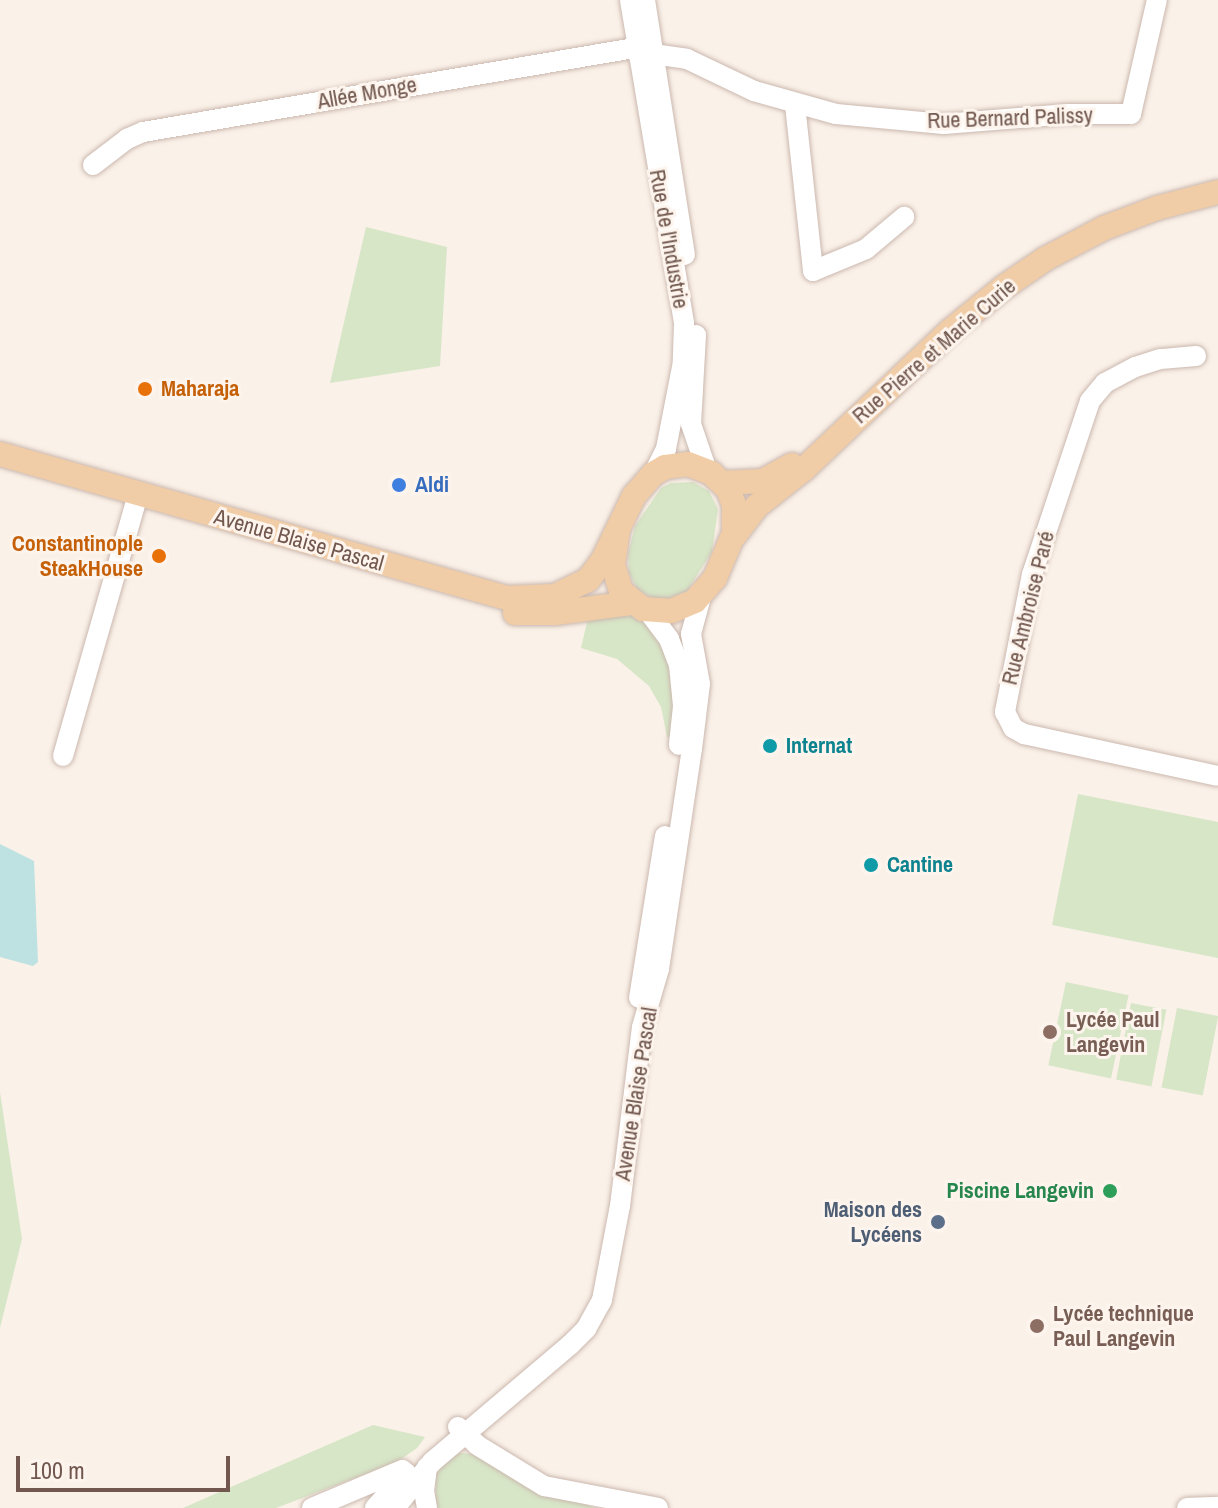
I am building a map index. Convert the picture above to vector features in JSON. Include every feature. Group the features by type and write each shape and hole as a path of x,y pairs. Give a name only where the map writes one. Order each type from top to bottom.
{"main road":[{"name":"Rue Pierre et Marie Curie","path":"715,477 763,481 794,464 928,331 980,286 1017,260 1108,214 1165,194 1218,181"},
{"name":"Rue Pierre et Marie Curie","path":"731,545 751,511 804,469 997,292 1045,259 1104,228 1157,208 1218,192"},
{"name":"Avenue Blaise Pascal","path":"0,454 136,501 429,593 517,613 640,607 677,610 701,596 715,578 731,545 735,514 732,497 715,477"},
{"path":"653,474 679,464 715,477"},
{"name":"Avenue Blaise Pascal","path":"0,469 136,501 507,598 546,597 579,587 598,569 630,502 653,474"},
{"name":"Avenue Blaise Pascal","path":"618,530 614,571 621,591 640,607"}],"street":[{"name":"Rue de l'Industrie","path":"630,0 646,51 697,336 692,431 715,477"},
{"name":"Rue de l'Industrie","path":"645,0 646,51 685,333 682,370 672,403 666,449 653,474"},
{"name":"Rue Bernard Palissy","path":"646,51 687,59 754,91 795,105 836,114 929,123 1131,114 1157,0"},
{"name":"Allée Monge","path":"93,165 127,139 143,132 646,51"},
{"path":"795,105 813,271 866,249 904,217"},
{"name":"Rue Ambroise Paré","path":"1196,356 1160,359 1135,367 1105,383 1090,401 1032,574 1005,712 1013,728 1024,734 1218,776"},
{"path":"63,756 136,501"},
{"name":"Avenue Blaise Pascal","path":"381,1507 423,1464 570,1345 592,1320 605,1291 642,1027 659,969 698,707 699,674 691,634 701,596"},
{"name":"Avenue Blaise Pascal","path":"462,1431 568,1330 584,1310 594,1286 683,716 676,656 664,630 640,607"},
{"path":"462,1431 493,1456 550,1488 658,1508"},
{"path":"312,1508 423,1464 427,1508"},
{"path":"353,1493 367,1496 381,1507"},
{"path":"1187,1508 1218,1507"}],"green space":[{"path":"366,227 447,247 440,366 330,383"},
{"path":"693,482 709,491 718,509 712,552 687,591 668,599 652,598 637,589 629,573 628,554 635,526 661,488 671,483"},
{"path":"623,612 651,626 674,670 675,739 667,737 661,707 649,686 617,659 581,648 587,622 595,615"},
{"path":"1078,794 1218,822 1218,958 1052,925"},
{"path":"1066,982 1129,995 1111,1078 1048,1065"},
{"path":"1131,1003 1166,1010 1151,1086 1116,1080"},
{"path":"1177,1008 1218,1016 1203,1096 1162,1088"},
{"path":"0,1092 22,1239 0,1328"},
{"path":"373,1425 425,1437 417,1448 397,1462 276,1508 183,1508"},
{"path":"460,1453 475,1454 595,1508 435,1508 436,1475 448,1458"}],"water":[{"path":"0,844 34,861 38,962 33,966 0,957"}],"place":[{"name":"Maharaja","path":"145,389"},
{"name":"Aldi","path":"399,485"},
{"name":"Constantinople SteakHouse","path":"159,556"},
{"name":"Internat","path":"770,746"},
{"name":"Cantine","path":"871,865"},
{"name":"Lycée Paul Langevin","path":"1050,1032"},
{"name":"Piscine Langevin","path":"1110,1191"},
{"name":"Maison des Lycéens","path":"938,1222"},
{"name":"Lycée technique Paul Langevin","path":"1037,1326"}]}
